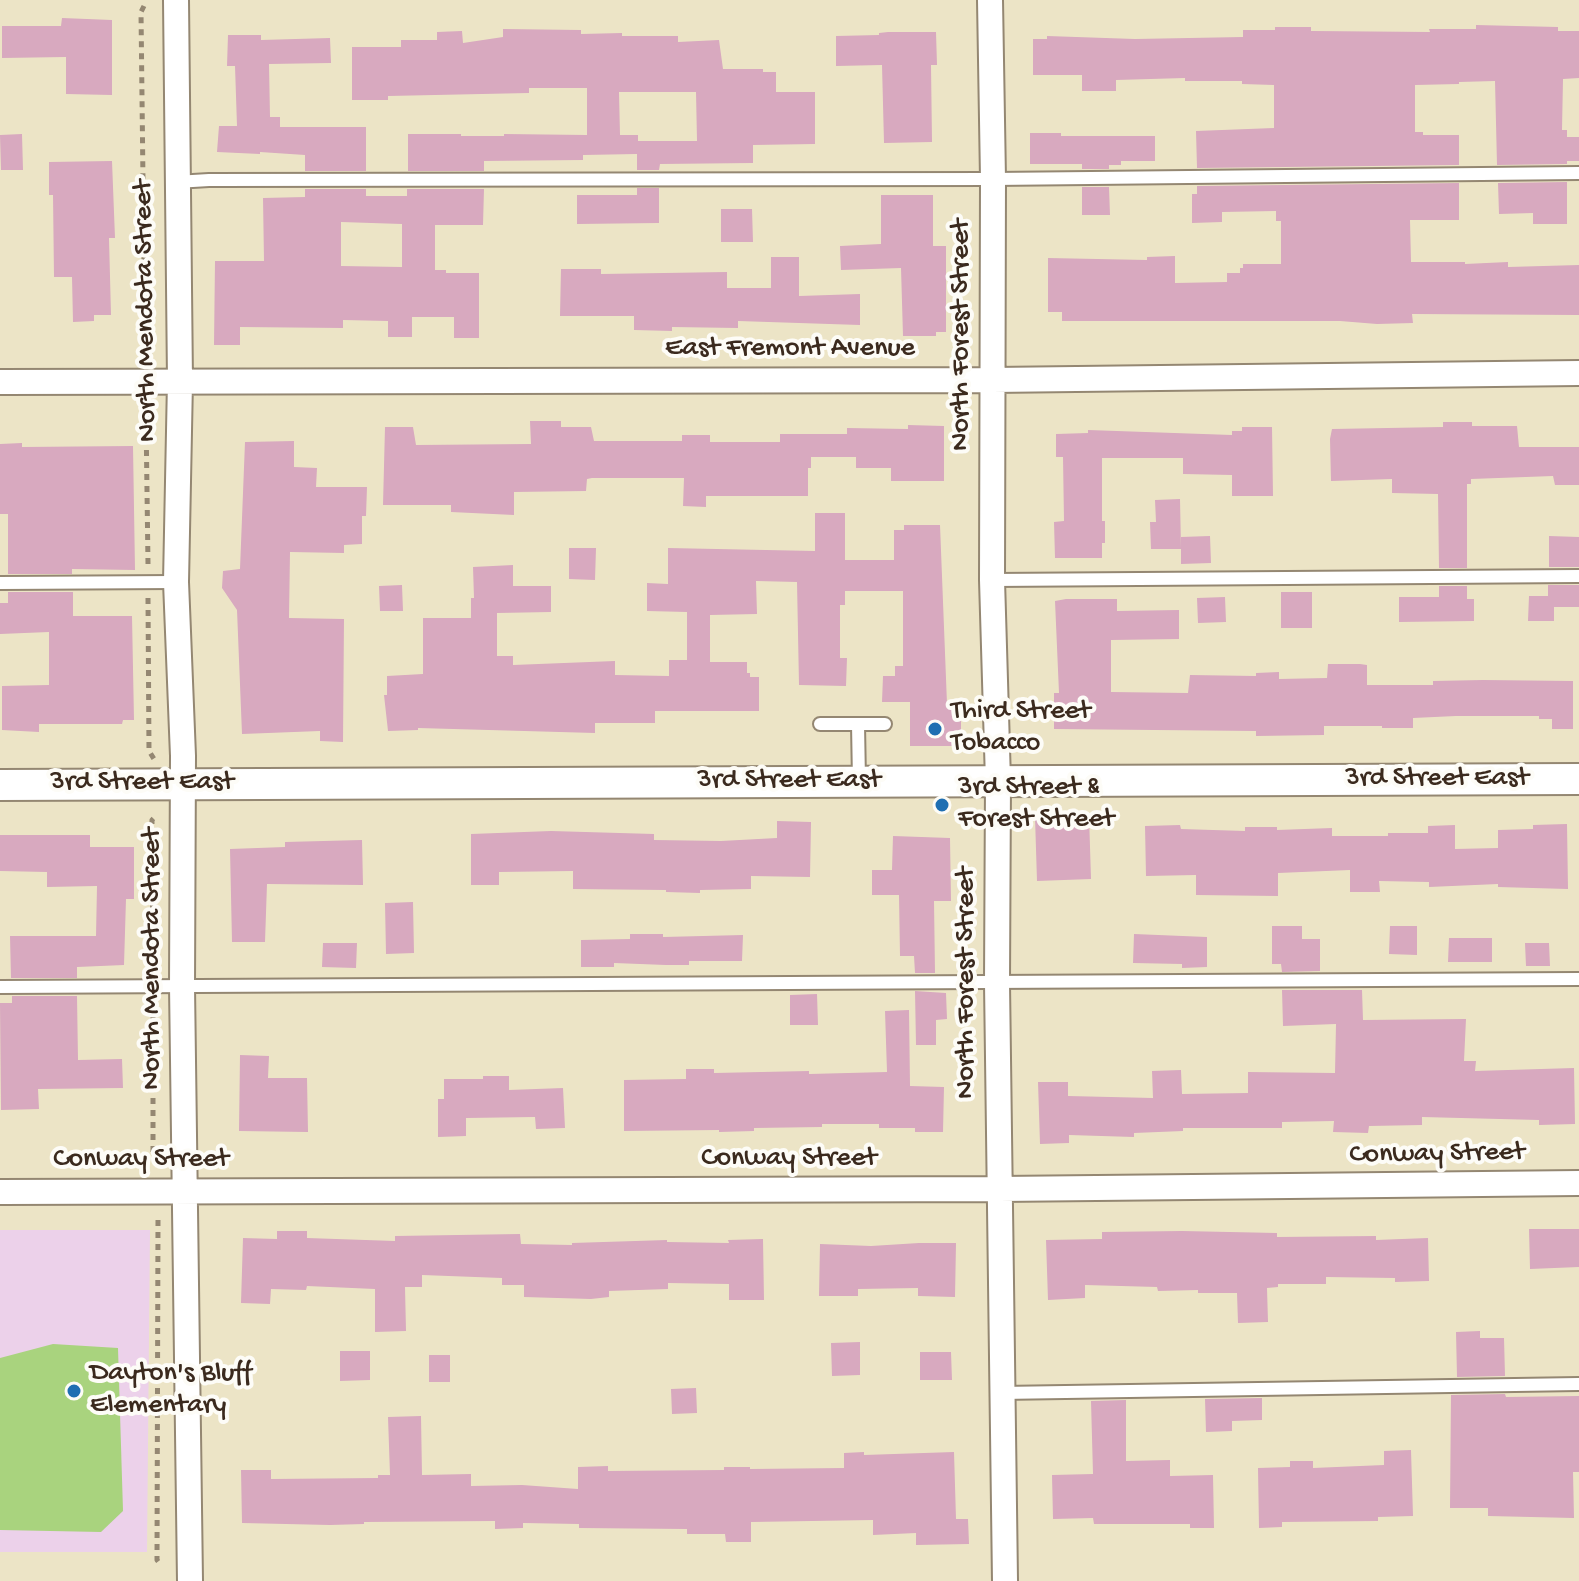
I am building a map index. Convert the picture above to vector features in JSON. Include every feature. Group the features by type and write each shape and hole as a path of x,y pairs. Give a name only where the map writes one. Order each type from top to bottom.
{"street":[{"name":"North Mendota Street","path":"176,0 180,381 176,582 183,784 182,986 190,1581"},
{"name":"North Forest Street","path":"990,0 992,580 998,781 997,983 1005,1581"},
{"name":"East Fremont Avenue","path":"0,382 993,380 1579,373"},
{"name":"3rd Street East","path":"0,785 1579,779"},
{"name":"Conway Street","path":"0,1192 1000,1189 1579,1183"}],"lane":[{"path":"176,182 1579,173"},
{"path":"992,580 1579,576"},
{"path":"0,583 176,582"},
{"path":"820,724 885,724"},
{"path":"858,724 859,781"},
{"path":"0,987 1579,979"},
{"path":"1001,1393 1579,1384"}],"path":[{"path":"144,6 141,12 145,350 151,355"},
{"path":"158,1220 157,1560 160,1564"}],"shaded area":[{"name":"Dayton's Bluff Elementary","path":"0,1230 150,1230 147,1552 0,1552"}],"green space":[{"path":"53,1344 118,1348 123,1511 101,1532 0,1530 0,1358"}],"building":[{"path":"62,18 112,20 112,95 66,94 66,57 2,58 2,26 61,26"},
{"path":"1476,25 1558,27 1558,31 1579,31 1579,78 1563,79 1562,130 1567,130 1567,137 1579,137 1579,161 1567,161 1567,164 1497,165 1495,81 1415,85 1415,132 1423,132 1423,135 1459,135 1459,165 1197,168 1196,131 1274,128 1274,85 1242,84 1242,81 1185,81 1185,78 1116,80 1116,91 1082,91 1082,75 1033,75 1033,39 1047,39 1047,36 1135,39 1243,37 1243,30 1275,30 1275,27 1311,27 1311,31 1430,32 1429,29 1476,29"},
{"path":"503,29 581,30 581,34 678,36 678,42 719,40 723,69 776,72 776,92 815,92 815,144 753,145 753,163 660,164 659,170 637,170 637,154 583,155 583,160 484,161 484,171 408,171 408,134 587,135 587,88 529,88 529,93 388,96 388,100 352,100 352,47 401,47 401,40 437,40 437,32 462,31 463,43 503,37","holes":["619,92 696,92 697,141 638,141 638,135 620,135"]},
{"path":"936,32 937,65 931,65 932,142 884,143 882,65 836,66 836,36"},
{"path":"228,35 261,35 261,40 330,38 331,63 269,64 270,117 280,117 280,127 366,127 366,171 305,171 305,155 217,152 219,126 237,126 235,66 227,66"},
{"path":"1030,133 1155,136 1155,161 1121,161 1121,165 1109,165 1109,169 1082,169 1082,164 1030,164"},
{"path":"22,134 23,170 1,170 0,135"},
{"path":"112,161 115,238 109,238 111,315 94,315 94,321 73,322 72,277 54,277 53,195 49,195 49,162"},
{"path":"1567,182 1567,224 1533,224 1533,213 1499,214 1498,183"},
{"path":"1459,183 1459,220 1410,220 1411,262 1508,262 1508,267 1579,265 1579,315 1412,314 1413,323 1377,324 1340,321 1062,321 1062,312 1048,312 1048,258 1147,260 1147,257 1175,256 1175,283 1227,282 1227,273 1240,273 1243,264 1281,264 1281,221 1276,221 1276,211 1222,212 1222,222 1192,223 1192,194 1197,194 1197,186"},
{"path":"1082,187 1109,187 1110,215 1082,215"},
{"path":"637,188 659,188 659,223 577,224 577,195 637,195"},
{"path":"305,189 366,189 366,196 407,196 407,189 484,189 483,225 435,225 435,270 479,273 479,338 454,338 454,317 412,317 412,337 388,337 388,321 343,320 343,328 240,327 240,345 214,345 215,261 264,261 263,198 305,197","holes":["341,222 402,224 402,267 341,266"]},
{"path":"881,195 933,195 933,246 946,246 946,332 936,332 936,336 903,336 901,268 841,270 840,246 881,244"},
{"path":"721,209 752,209 753,242 721,242"},
{"path":"771,257 799,257 799,296 860,294 860,325 738,321 738,328 634,330 634,316 560,316 561,269 601,269 601,274 727,272 727,288 771,288"},
{"path":"530,421 561,421 561,427 591,427 594,441 682,441 682,435 710,435 710,442 780,442 780,434 847,434 847,428 944,426 944,481 891,481 891,468 856,468 856,457 811,457 808,496 706,496 706,507 683,506 684,478 592,478 587,479 586,491 514,492 514,515 451,512 451,505 383,505 385,427 413,427 416,445 531,444"},
{"path":"1443,422 1472,422 1472,426 1517,426 1519,447 1579,447 1579,485 1555,485 1553,476 1471,479 1471,484 1467,484 1467,568 1439,568 1438,494 1392,493 1392,479 1331,481 1330,439 1332,429 1443,427"},
{"path":"1242,427 1272,427 1273,496 1232,496 1232,475 1183,474 1183,458 1102,458 1105,543 1102,543 1102,558 1055,558 1054,522 1064,521 1063,457 1056,457 1056,434 1088,433 1088,430 1232,435 1232,431 1242,431"},
{"path":"294,441 294,467 317,468 316,487 367,487 366,516 362,516 362,544 344,545 344,553 290,552 289,618 344,619 343,742 320,741 320,731 242,734 237,610 222,588 223,571 240,569 245,442"},
{"path":"22,443 22,447 133,446 135,570 72,569 72,574 8,574 8,514 0,514 0,444"},
{"path":"1180,499 1181,549 1151,549 1150,522 1156,522 1155,500"},
{"path":"815,513 845,513 845,560 894,560 894,530 904,530 904,525 940,525 947,704 961,704 961,746 910,746 910,702 882,702 883,676 895,676 895,666 903,666 903,591 845,591 845,605 840,605 840,658 847,658 846,686 799,685 797,582 756,581 757,614 710,615 710,662 747,662 750,677 759,677 759,711 655,711 655,723 595,723 595,733 418,728 388,731 384,695 387,695 387,676 423,674 423,618 471,618 473,567 513,565 513,586 551,586 551,612 497,613 497,656 513,656 513,665 615,661 615,675 669,676 669,660 687,660 687,612 647,611 647,583 668,584 668,548 815,551"},
{"path":"1210,536 1211,563 1181,564 1181,537"},
{"path":"1549,536 1579,537 1579,567 1549,567"},
{"path":"569,548 596,548 595,580 569,579"},
{"path":"402,585 403,611 380,611 379,586"},
{"path":"1548,585 1579,585 1579,607 1554,607 1554,621 1528,621 1529,596 1548,596"},
{"path":"1439,586 1467,586 1467,599 1474,599 1474,621 1399,622 1399,597 1439,597"},
{"path":"8,592 73,592 73,616 132,616 134,720 123,720 122,724 39,724 39,732 2,730 2,686 49,685 49,632 0,634 0,603 8,603"},
{"path":"1281,592 1312,592 1312,628 1281,628"},
{"path":"1225,597 1226,622 1198,623 1197,598"},
{"path":"1117,599 1117,611 1179,610 1179,639 1111,640 1111,692 1188,693 1190,675 1256,676 1256,673 1279,672 1279,679 1327,678 1328,664 1367,665 1367,685 1433,685 1433,681 1483,680 1573,681 1573,729 1552,729 1552,719 1539,719 1539,716 1456,716 1413,718 1413,728 1324,726 1324,735 1256,736 1256,731 1054,729 1054,693 1059,693 1055,601"},
{"path":"1089,815 1091,879 1037,881 1035,817"},
{"path":"777,821 811,822 810,877 751,876 751,889 700,890 700,893 573,889 573,871 499,872 499,885 471,885 471,834 551,831 654,834 654,840 721,841 777,838"},
{"path":"1567,824 1568,889 1498,887 1498,884 1429,887 1429,882 1379,881 1380,892 1350,892 1350,870 1278,873 1278,896 1196,895 1196,875 1146,876 1145,826 1180,825 1181,829 1245,831 1245,827 1277,827 1277,830 1332,828 1332,836 1388,836 1388,833 1428,833 1428,826 1455,825 1455,849 1498,848 1498,830"},
{"path":"0,835 90,835 90,847 134,847 134,899 126,899 124,965 77,967 77,978 11,978 10,936 96,936 97,886 47,887 47,872 0,871"},
{"path":"893,836 950,838 951,901 934,901 935,973 915,973 914,956 900,956 899,895 872,895 872,870 892,870"},
{"path":"362,840 363,885 267,884 265,942 232,942 230,849 285,847 285,842"},
{"path":"413,902 414,953 386,954 385,903"},
{"path":"1272,926 1302,926 1302,939 1320,939 1320,971 1282,972 1281,964 1272,964"},
{"path":"1390,926 1417,926 1417,955 1389,954"},
{"path":"630,934 663,934 663,937 743,935 742,961 689,961 689,965 614,963 614,967 581,967 581,940 630,939"},
{"path":"1134,934 1207,937 1207,967 1133,963"},
{"path":"1449,938 1492,938 1492,962 1448,962"},
{"path":"323,943 357,943 356,968 322,967"},
{"path":"1525,943 1549,943 1550,966 1526,966"},
{"path":"1282,990 1362,990 1363,1020 1466,1019 1464,1061 1476,1061 1475,1071 1574,1068 1575,1124 1539,1125 1539,1120 1422,1117 1422,1125 1369,1126 1368,1133 1333,1132 1334,1121 1282,1122 1282,1128 1183,1128 1183,1131 1134,1133 1134,1137 1069,1135 1069,1143 1040,1144 1038,1082 1068,1082 1068,1096 1153,1098 1152,1071 1181,1070 1182,1094 1248,1093 1248,1072 1335,1073 1336,1024 1283,1026"},
{"path":"915,991 946,993 947,1019 936,1020 936,1045 916,1045"},
{"path":"817,994 818,1025 790,1025 790,995"},
{"path":"12,996 77,996 78,1060 122,1059 123,1088 38,1089 39,1109 1,1110 0,1003 12,1003"},
{"path":"909,1010 910,1086 944,1087 943,1132 879,1128 879,1124 822,1124 822,1127 719,1132 624,1131 624,1080 686,1079 686,1069 714,1069 714,1073 887,1072 885,1011"},
{"path":"240,1055 269,1056 268,1078 307,1078 308,1132 239,1131"},
{"path":"483,1076 509,1076 509,1090 563,1088 565,1128 536,1129 535,1117 466,1118 466,1136 438,1137 438,1099 444,1099 444,1079 483,1079"},
{"path":"1529,1229 1579,1229 1579,1267 1530,1269"},
{"path":"277,1231 307,1231 307,1238 395,1241 395,1236 520,1234 521,1244 572,1245 667,1240 729,1243 728,1240 763,1239 764,1300 729,1300 729,1284 668,1283 668,1289 609,1291 609,1297 591,1299 524,1297 524,1285 502,1285 502,1278 422,1275 422,1287 405,1287 406,1331 375,1332 375,1289 307,1286 306,1290 271,1289 270,1304 241,1303 243,1238 277,1239"},
{"path":"1102,1232 1277,1233 1277,1237 1376,1236 1376,1240 1428,1238 1429,1281 1326,1277 1326,1284 1278,1284 1278,1287 1267,1288 1268,1322 1238,1323 1237,1293 1085,1285 1085,1298 1048,1300 1046,1240 1102,1239"},
{"path":"956,1243 955,1297 918,1296 918,1288 858,1289 858,1296 819,1296 820,1244 871,1246"},
{"path":"1480,1331 1480,1338 1504,1338 1505,1376 1457,1377 1456,1332"},
{"path":"860,1342 860,1375 832,1376 831,1343"},
{"path":"340,1351 370,1351 370,1380 340,1381"},
{"path":"920,1352 951,1352 952,1380 920,1380"},
{"path":"429,1355 450,1355 450,1382 429,1382"},
{"path":"696,1388 697,1413 672,1414 671,1389"},
{"path":"1505,1394 1506,1397 1579,1396 1579,1472 1573,1472 1574,1518 1488,1516 1488,1508 1450,1508 1451,1395"},
{"path":"1262,1398 1262,1420 1232,1421 1232,1431 1206,1432 1205,1399"},
{"path":"1126,1400 1126,1461 1170,1460 1170,1476 1213,1475 1214,1528 1190,1528 1190,1524 1094,1524 1093,1518 1053,1519 1052,1475 1093,1474 1091,1401"},
{"path":"421,1416 422,1475 471,1474 471,1486 522,1485 578,1489 578,1467 608,1466 608,1471 724,1470 724,1467 844,1468 844,1453 954,1452 956,1519 968,1519 969,1544 916,1545 916,1533 873,1535 873,1520 751,1522 751,1542 726,1542 725,1534 687,1534 687,1529 579,1528 579,1524 523,1523 523,1528 495,1529 495,1521 330,1525 242,1523 241,1470 271,1470 271,1479 378,1478 378,1475 390,1475 388,1417"},
{"path":"1411,1450 1413,1516 1378,1517 1378,1521 1282,1522 1282,1527 1259,1528 1258,1468 1290,1467 1290,1461 1313,1461 1313,1468 1384,1465 1384,1451"}],"place":[{"name":"Third Street Tobacco","path":"935,729"},
{"name":"3rd Street & Forest Street","path":"942,805"},
{"name":"Dayton's Bluff Elementary","path":"74,1391"}]}
